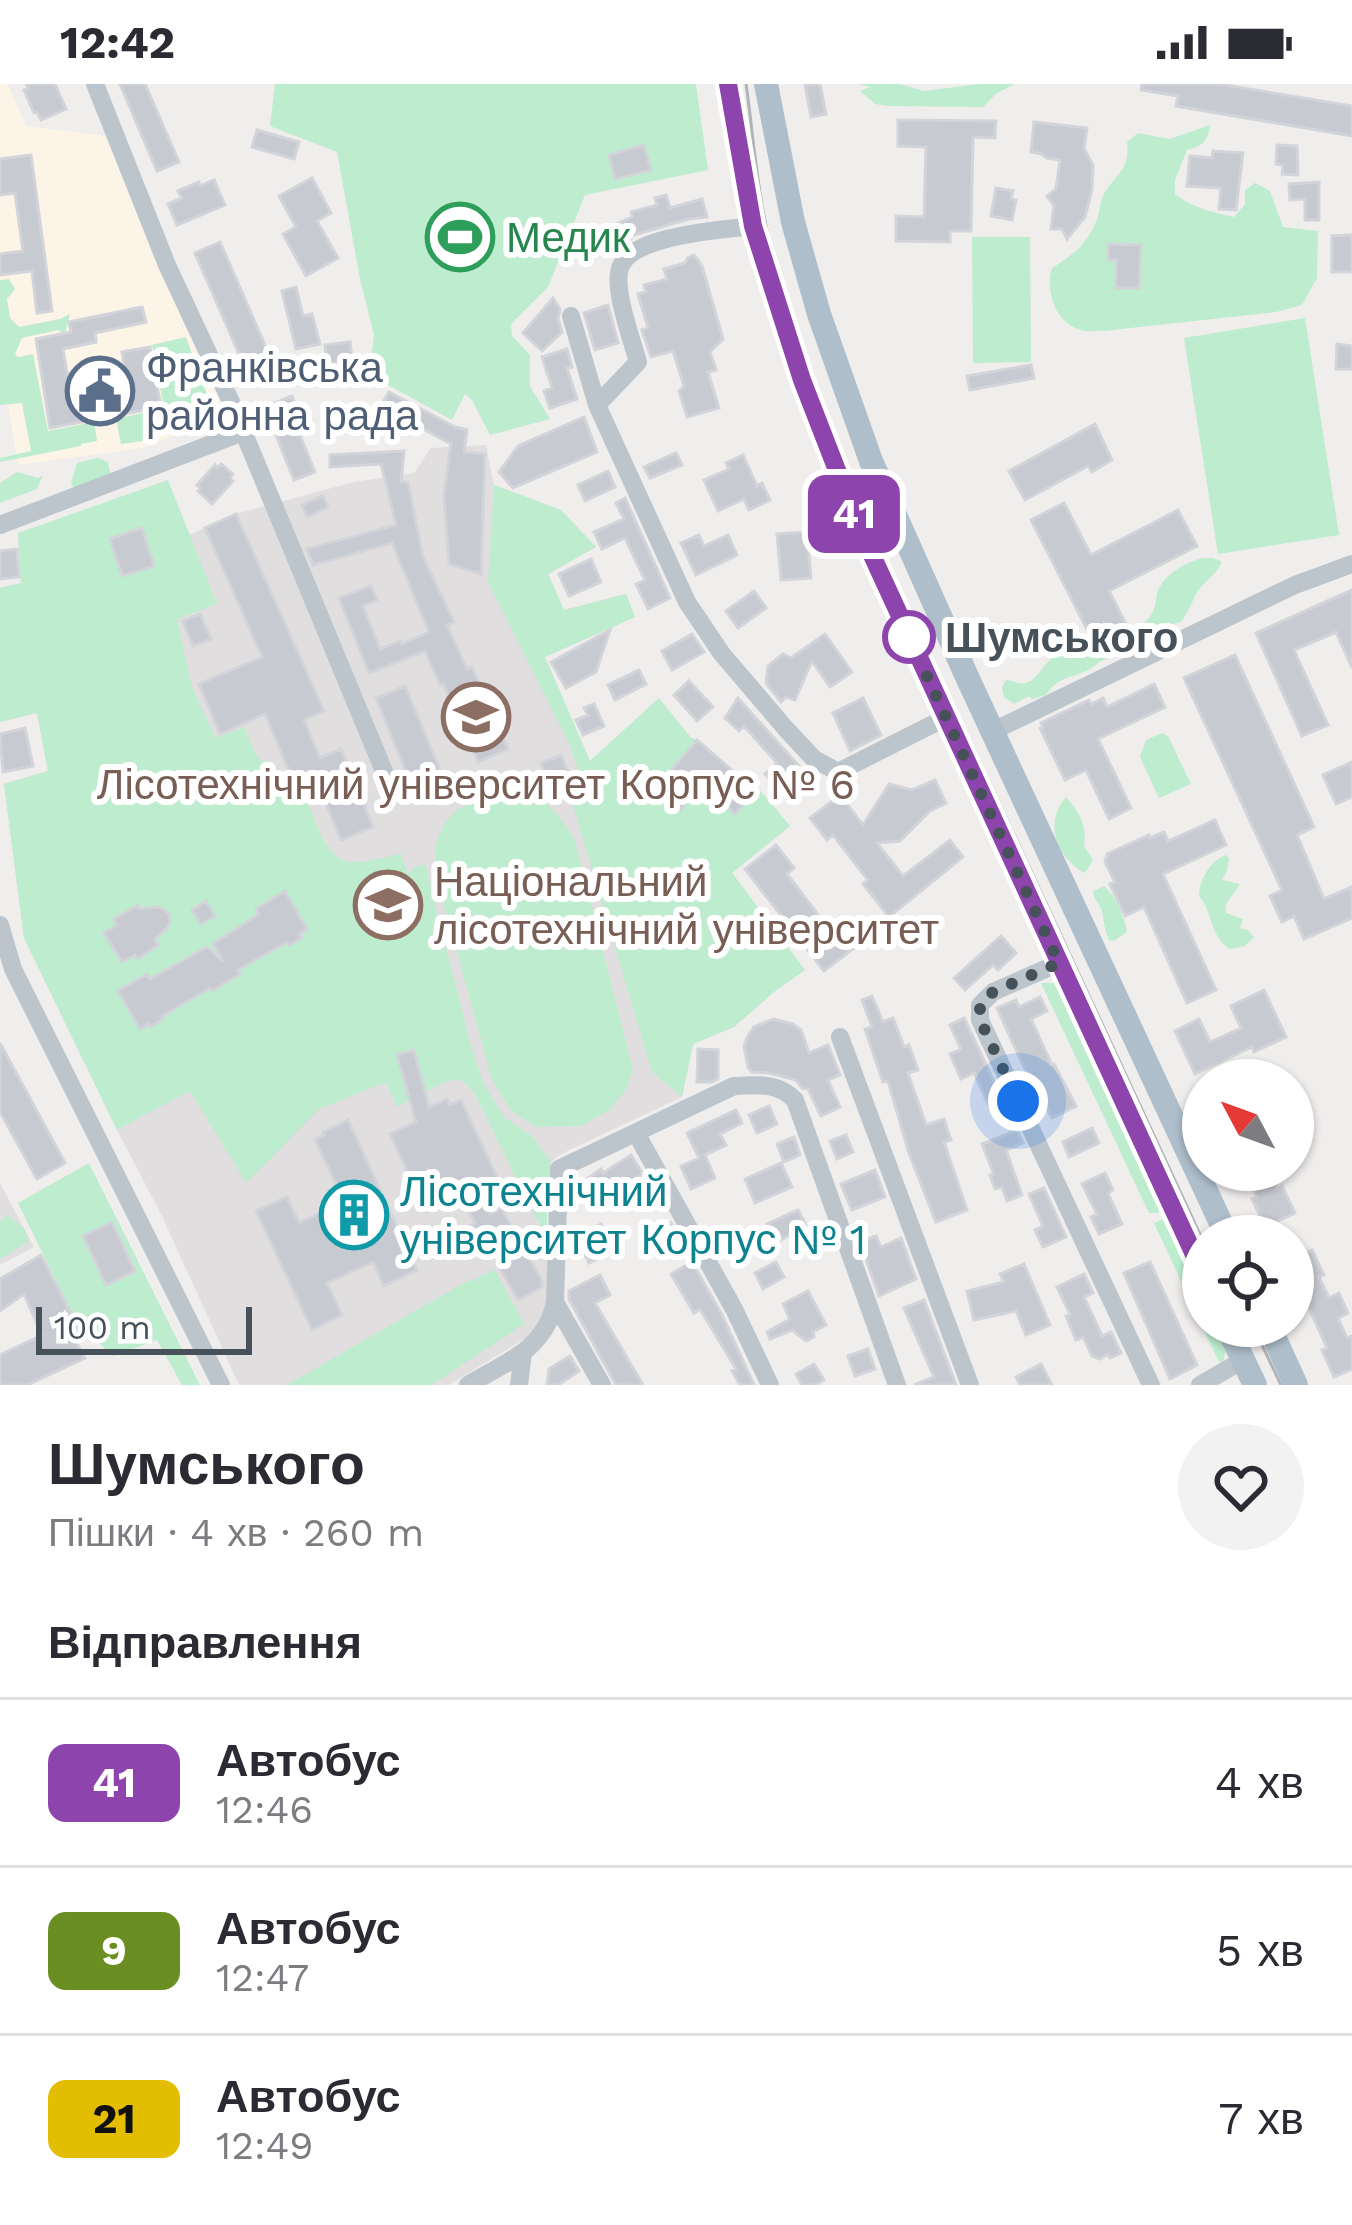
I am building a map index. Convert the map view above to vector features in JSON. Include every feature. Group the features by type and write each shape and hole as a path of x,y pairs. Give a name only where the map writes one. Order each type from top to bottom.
{"main road":[{"path":"728,84 753,226 802,380 846,495 1182,1229"},
{"path":"766,84 794,222 844,388 872,461 1217,1215"},
{"path":"1090,1032 1125,1016"},
{"path":"1238,1347 1255,1385"},
{"path":"1279,1347 1296,1385"}],"street":[{"path":"95,84 167,265 243,432 392,788"},
{"path":"598,405 638,362 619,289 619,269 628,256 643,246 682,236 753,226"},
{"path":"571,316 598,405 687,602 722,654 814,759 838,772 945,718"},
{"path":"0,525 243,432"},
{"path":"993,731 1295,584 1352,564"},
{"path":"0,925 13,969 220,1385"},
{"path":"1059,963 993,992 980,1004 980,1020 1150,1385"},
{"path":"840,1037 970,1385"},
{"path":"467,1385 523,1352 551,1322 559,1169 734,1086 778,1087 795,1100 897,1385"},
{"path":"636,1133 734,1309 770,1385"},
{"path":"555,1302 602,1385"},
{"path":"519,1385 523,1352"},
{"path":"1200,1385 1244,1360"}],"shaded area":[{"path":"0,84 8,84 26,126 107,136 221,398 215,418 143,448 18,465 0,360"},
{"name":"Національний лісотехнічний університет","path":"486,445 494,485 561,510 596,547 548,574 564,610 626,594 635,617 545,657 590,761 659,698 697,740 675,765 705,800 747,775 790,826 732,873 805,970 734,1027 693,1044 682,1097 551,1162 547,1304 532,1334 449,1385 239,1385 162,1216 24,938 4,784 48,771 37,713 0,722 0,588 21,583 18,533 191,534 236,514 354,482 414,473 431,448"},
{"path":"0,1183 34,1247 0,1265"}],"green space":[{"name":"Медик","path":"275,84 696,84 708,170 585,195 548,287 511,324 512,336 530,355 530,386 550,419 490,435 465,394 452,420 386,384 384,378 369,378 374,335 337,152 270,126"},
{"path":"858,84 900,84 924,91 1015,84 983,107 875,104 860,91 870,87"},
{"path":"1210,125 1203,142 1187,150 1175,180 1175,194 1195,206 1234,217 1245,204 1245,190 1255,183 1270,191 1283,227 1318,231 1317,278 1302,305 1103,331 1072,326 1054,305 1052,268 1089,235 1103,195 1125,165 1127,142 1138,133 1170,139"},
{"path":"972,237 1030,237 1031,362 973,363"},
{"path":"9,279 15,289 7,299 10,318 19,327 70,314 65,334 58,330 22,338 15,354 33,354 48,431 94,422 97,441 0,462 0,458 31,451 22,403 0,405 0,280"},
{"path":"1305,318 1339,535 1218,554 1184,338"},
{"path":"186,337 210,403 204,419 150,440 121,444 116,419 164,408 152,345"},
{"path":"98,458 108,462 111,477 75,491 71,483 77,463"},
{"path":"17,472 43,475 37,489 0,503 0,483"},
{"path":"168,480 217,604 177,619 192,688 216,738 244,727 257,757 288,796 306,798 322,836 342,859 363,862 401,854 408,875 425,864 483,1082 504,1117 531,1135 551,1162 547,1236 474,1092 460,1079 397,1107 386,1082 319,1109 246,1183 190,1091 117,1130 24,938 4,784 48,771 37,713 0,722 0,588 21,583 18,533"},
{"path":"494,485 561,510 596,547 548,574 564,610 626,594 635,617 545,657 590,761 659,698 697,740 675,765 705,800 747,775 790,826 732,873 805,970 734,1027 693,1044 682,1097 652,1072 573,805 589,799 567,739 488,582"},
{"path":"1202,558 1222,562 1181,622 1057,683 1046,695 1029,696 1014,704 1004,697 1006,680 1025,683 1062,652 1085,654 1133,632 1151,615 1164,581"},
{"path":"1162,733 1168,736 1191,784 1159,798 1140,757 1146,740"},
{"path":"512,789 549,806 574,838 633,1069 625,1091 609,1110 581,1126 535,1127 511,1110 492,1079 436,876 438,839 452,815 477,799"},
{"path":"1066,797 1081,820 1084,846 1093,860 1085,873 1067,859 1056,840 1055,818"},
{"path":"1226,855 1222,880 1240,884 1226,904 1226,913 1243,919 1240,928 1254,937 1245,946 1230,949 1218,938 1199,896 1207,871"},
{"path":"1104,886 1119,907 1127,932 1114,941 1109,940 1093,891"},
{"path":"1041,983 1059,988 1162,1208 1158,1213 1149,1213"},
{"path":"89,1163 200,1385 182,1385 157,1340 113,1356 76,1322 18,1203"},
{"path":"6,1215 25,1229 28,1242 0,1259 0,1222"},
{"path":"1166,1218 1182,1253 1182,1283 1154,1223"},
{"path":"495,1270 524,1324 431,1385 287,1385 460,1285"},
{"path":"1212,1347 1226,1347 1223,1363"}],"building":[{"path":"26,84 55,84 66,109 41,120 24,90"},
{"path":"120,84 145,84 179,162 157,171"},
{"path":"820,84 826,114 811,117 805,85"},
{"path":"1142,84 1219,84 1352,106 1352,136 1176,106 1178,96 1141,90"},
{"path":"898,120 996,121 995,138 973,137 971,231 950,231 950,242 896,241 896,216 924,217 926,147 898,146"},
{"path":"1034,122 1087,128 1084,149 1093,165 1092,189 1085,217 1067,239 1062,229 1051,229 1054,206 1047,196 1056,189 1060,160 1031,152"},
{"path":"257,130 299,142 294,159 252,147"},
{"path":"644,145 651,170 615,179 609,155"},
{"path":"1277,145 1297,146 1298,175 1282,174 1283,165 1276,164"},
{"path":"1213,151 1243,153 1236,210 1219,209 1221,188 1187,186 1190,156 1212,158"},
{"path":"31,155 52,311 37,313 32,271 0,275 0,254 23,251 15,193 0,195 0,159"},
{"path":"312,178 331,213 317,221 338,258 306,276 283,234 296,227 279,196"},
{"path":"214,180 225,205 177,225 168,204 182,198 178,191"},
{"path":"1319,182 1319,220 1305,220 1305,199 1290,200 1289,184"},
{"path":"996,188 1013,191 1012,220 991,216"},
{"path":"666,195 670,208 702,199 707,217 630,236 598,256 589,236 632,217 631,212 657,205 655,198"},
{"path":"1352,235 1352,272 1332,272 1332,236"},
{"path":"220,242 278,375 253,386 195,253"},
{"path":"1108,244 1141,245 1139,288 1116,288 1116,260 1108,260"},
{"path":"694,255 702,266 723,339 710,352 716,370 708,372 719,408 687,417 673,351 651,357 638,294 646,292 644,285 667,279 664,269"},
{"path":"296,287 303,316 312,314 320,344 296,349 282,291"},
{"path":"553,298 560,309 562,332 542,351 523,333"},
{"path":"608,305 618,343 595,350 584,313"},
{"name":"Франківська районна рада","path":"142,307 146,322 95,333 96,342 63,349 67,374 124,364 122,352 150,347 161,407 50,428 36,339 71,332 69,322"},
{"path":"350,342 352,360 327,364 325,345"},
{"path":"1337,344 1352,346 1352,369 1336,369"},
{"path":"567,349 572,367 567,368 577,399 550,408 544,391 552,388 542,357"},
{"path":"1031,365 1034,378 970,390 967,376"},
{"path":"389,392 467,430 464,452 485,454 481,574 449,564 444,495 451,444 381,406"},
{"path":"292,396 305,430 299,433 315,472 294,480 265,407"},
{"path":"584,417 597,452 513,488 499,472 518,446"},
{"path":"1095,424 1112,460 1092,472 1088,466 1025,500 1009,471"},
{"path":"404,451 401,482 408,482 423,557 454,622 447,625 467,669 472,667 508,749 478,762 425,651 369,673 339,598 371,586 377,600 363,606 380,649 429,632 392,543 313,565 307,549 396,525 381,464 330,467 330,455"},
{"path":"676,453 682,465 650,478 644,467"},
{"path":"743,455 757,486 762,483 770,500 749,510 744,499 718,511 704,480 729,469 726,463"},
{"path":"221,464 233,474 233,481 212,504 197,485"},
{"path":"608,471 615,487 585,501 578,485"},
{"path":"323,496 328,507 307,517 302,505"},
{"path":"625,498 670,598 648,609 636,584 645,580 625,538 602,549 594,532 624,519 616,503"},
{"path":"1064,503 1091,555 1178,510 1197,546 1109,591 1128,628 1095,645 1031,520"},
{"path":"236,514 324,711 304,720 320,758 341,749 373,827 341,840 315,777 295,785 265,714 220,734 199,684 262,657 205,528"},
{"path":"142,528 154,566 122,576 110,539"},
{"path":"807,532 811,578 781,580 777,534"},
{"path":"699,535 704,546 728,535 737,555 696,575 681,543"},
{"path":"17,549 19,577 0,579 0,551"},
{"path":"591,559 601,582 569,596 559,574"},
{"path":"1352,590 1352,668 1336,632 1294,650 1328,725 1302,736 1256,633"},
{"path":"754,591 766,608 738,628 726,611"},
{"path":"200,614 211,639 193,646 183,621"},
{"path":"610,630 596,672 566,688 551,662"},
{"path":"692,634 704,652 672,670 662,651"},
{"path":"825,634 852,672 830,687 812,661 795,700 786,697 781,702 766,683 768,666 783,654 791,658"},
{"path":"1235,655 1314,827 1297,835 1324,899 1352,887 1352,918 1304,939 1294,916 1282,922 1270,896 1282,890 1184,678"},
{"path":"639,670 646,684 615,700 608,685"},
{"path":"689,681 713,707 697,721 674,695"},
{"path":"1154,684 1165,707 1098,739 1131,808 1109,819 1086,770 1065,780 1041,723 1089,700 1091,704 1103,698 1107,707"},
{"path":"405,686 443,777 413,789 376,698"},
{"path":"738,698 808,776 785,797 765,774 777,763 744,726 739,731 725,718"},
{"path":"863,698 881,735 850,751 833,713"},
{"path":"594,704 604,726 583,735 576,720 588,715 584,708"},
{"path":"25,728 33,766 3,772 0,734"},
{"path":"697,740 756,791 735,814 702,786 680,810 656,788"},
{"path":"561,755 577,794 557,802 541,763"},
{"path":"1352,762 1352,797 1336,804 1323,775"},
{"path":"935,780 946,803 930,811 900,841 877,843 903,876 950,840 963,857 889,917 833,835 827,840 810,818 840,795 863,825 889,784 912,790"},
{"path":"1215,820 1226,845 1163,874 1216,990 1187,1003 1144,907 1125,916 1105,862 1107,854 1149,835 1164,832 1168,841"},
{"path":"776,845 794,868 787,874 829,929 835,924 853,949 824,971 745,869"},
{"path":"285,891 307,929 299,934 302,938 287,942 212,991 140,1029 118,991 207,947 224,962 213,944"},
{"path":"206,901 215,916 201,924 192,910"},
{"path":"138,905 140,909 163,909 170,921 155,939 158,945 137,959 135,955 122,962 104,933 117,925 114,919"},
{"path":"1001,936 1016,953 998,970 993,965 965,990 954,978"},
{"path":"1264,990 1286,1037 1227,1059 1188,1059 1175,1031 1199,1019 1210,1042 1241,1028 1231,1006"},
{"path":"872,996 883,1022 893,1018 904,1047 909,1045 918,1070 908,1073 926,1125 944,1119 951,1140 944,1142 967,1210 936,1222 888,1081 883,1082 865,1029 872,1027 862,1000"},
{"path":"1040,997 1047,1011 1031,1019 1076,1106 1052,1118 997,1008 1016,1000 1019,1007"},
{"path":"964,1018 1003,1101 990,1108 974,1073 961,1079 950,1054 961,1049 950,1025"},
{"path":"773,1019 801,1030 809,1053 828,1045 840,1075 828,1080 840,1107 821,1116 808,1089 796,1080 752,1072 748,1067 744,1046 748,1036 754,1027"},
{"path":"0,1043 65,1163 37,1179 0,1112"},
{"path":"698,1049 718,1050 718,1079 697,1082"},
{"path":"414,1050 429,1107 447,1099 450,1105 461,1100 498,1179 477,1189 491,1214 501,1208 542,1281 542,1287 518,1300 481,1235 468,1242 462,1230 475,1223 460,1196 426,1212 390,1134 416,1122 397,1055"},
{"path":"769,1106 777,1124 757,1133 749,1115"},
{"path":"736,1110 742,1123 720,1134 726,1145 705,1155 715,1178 691,1189 681,1166 699,1158 687,1133"},
{"name":"Лісотехнічний університет Корпус № 1","path":"348,1120 417,1270 384,1286 373,1262 327,1283 342,1315 312,1330 256,1211 287,1197 299,1223 344,1202 315,1139"},
{"path":"1092,1128 1099,1143 1069,1157 1063,1142"},
{"path":"1017,1130 1023,1143 1006,1150 1022,1195 1007,1201 1002,1187 995,1189 982,1144"},
{"path":"846,1135 853,1152 837,1159 830,1141"},
{"path":"794,1137 800,1155 784,1162 777,1144"},
{"path":"631,1155 643,1174 627,1184 623,1177 592,1198 581,1183"},
{"path":"781,1163 792,1187 755,1203 745,1179"},
{"path":"875,1170 885,1197 852,1210 841,1184"},
{"path":"1105,1173 1122,1224 1099,1234 1091,1217 1097,1214 1082,1184"},
{"path":"1044,1188 1066,1237 1043,1247 1035,1230 1043,1226 1029,1194"},
{"path":"1254,1191 1284,1191 1295,1213 1259,1215 1252,1199 1257,1197"},
{"path":"798,1210 807,1227 776,1242 767,1224"},
{"path":"112,1222 135,1271 106,1285 83,1236"},
{"path":"671,1223 681,1241 668,1249 657,1232"},
{"path":"601,1224 614,1250 589,1263 576,1237"},
{"path":"876,1236 881,1247 901,1238 916,1279 879,1296 860,1242"},
{"path":"1314,1254 1329,1298 1339,1293 1348,1313 1338,1318 1347,1338 1352,1336 1352,1369 1334,1377 1322,1350 1327,1348 1314,1319"},
{"path":"41,1255 84,1338 76,1342 85,1358 27,1385 0,1385 0,1355 42,1335 24,1294 0,1311 0,1279"},
{"path":"692,1262 754,1385 740,1385 732,1371 736,1369 700,1309 694,1313 671,1274"},
{"path":"776,1262 784,1277 763,1289 755,1273"},
{"path":"1150,1262 1182,1332 1182,1347 1189,1347 1197,1365 1170,1379 1124,1273"},
{"path":"1024,1264 1050,1325 1026,1335 1016,1311 974,1320 967,1291 1004,1282 1000,1274"},
{"path":"1084,1274 1093,1293 1084,1297 1102,1336 1111,1332 1121,1353 1110,1358 1108,1354 1100,1359 1092,1356 1083,1337 1076,1340 1057,1287"},
{"path":"600,1275 610,1295 595,1303 643,1385 616,1385 569,1299 569,1291"},
{"path":"808,1291 826,1325 806,1341 792,1330 770,1339 767,1332 790,1319 783,1304"},
{"path":"924,1300 956,1385 914,1385 934,1377 904,1308"},
{"path":"868,1349 875,1369 855,1376 848,1356"},
{"path":"570,1356 579,1371 558,1385 547,1385 549,1369"},
{"path":"814,1364 824,1380 802,1385 796,1374"},
{"path":"1041,1364 1052,1385 1020,1385 1016,1377"}],"tram line":[{"path":"746,84 767,230 800,346 828,421 874,533 1191,1215"},
{"path":"1263,1347 1281,1385"}],"bus line":[{"name":"41","path":"728,84 753,226 802,380 859,527 1182,1229"}],"place":[{"name":"Медик","path":"460,237"},
{"name":"Франківська районна рада","path":"100,391"},
{"name":"Шумського","path":"909,637"},
{"name":"Лісотехнічний університет Корпус № 6","path":"476,717"},
{"name":"Національний лісотехнічний університет","path":"388,905"},
{"name":"Лісотехнічний університет Корпус № 1","path":"354,1215"}],"route":[{"path":"909,637 1059,963 993,992 980,1004 980,1020 1018,1101"}]}
